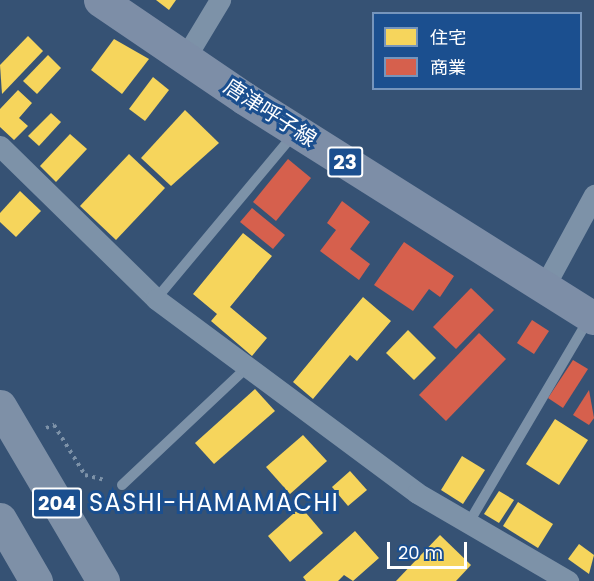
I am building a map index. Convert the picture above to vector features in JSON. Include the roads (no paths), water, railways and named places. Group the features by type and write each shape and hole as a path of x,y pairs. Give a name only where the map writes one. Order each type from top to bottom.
{"highway":[{"name":"204","path":"13,422 103,581"},
{"name":"204","path":"0,519 36,581"}],"main road":[{"name":"唐津呼子線","path":"100,0 297,131 592,317"}],"street":[{"path":"185,57 219,0"},
{"path":"0,146 156,299 247,368 468,524 568,581"},
{"path":"544,286 594,195"}],"lane":[{"path":"156,299 297,131"},
{"path":"468,524 592,317"},
{"path":"122,485 247,368"}],"district":[{"name":"SASHI-HAMAMACHI","path":"214,503"}]}
